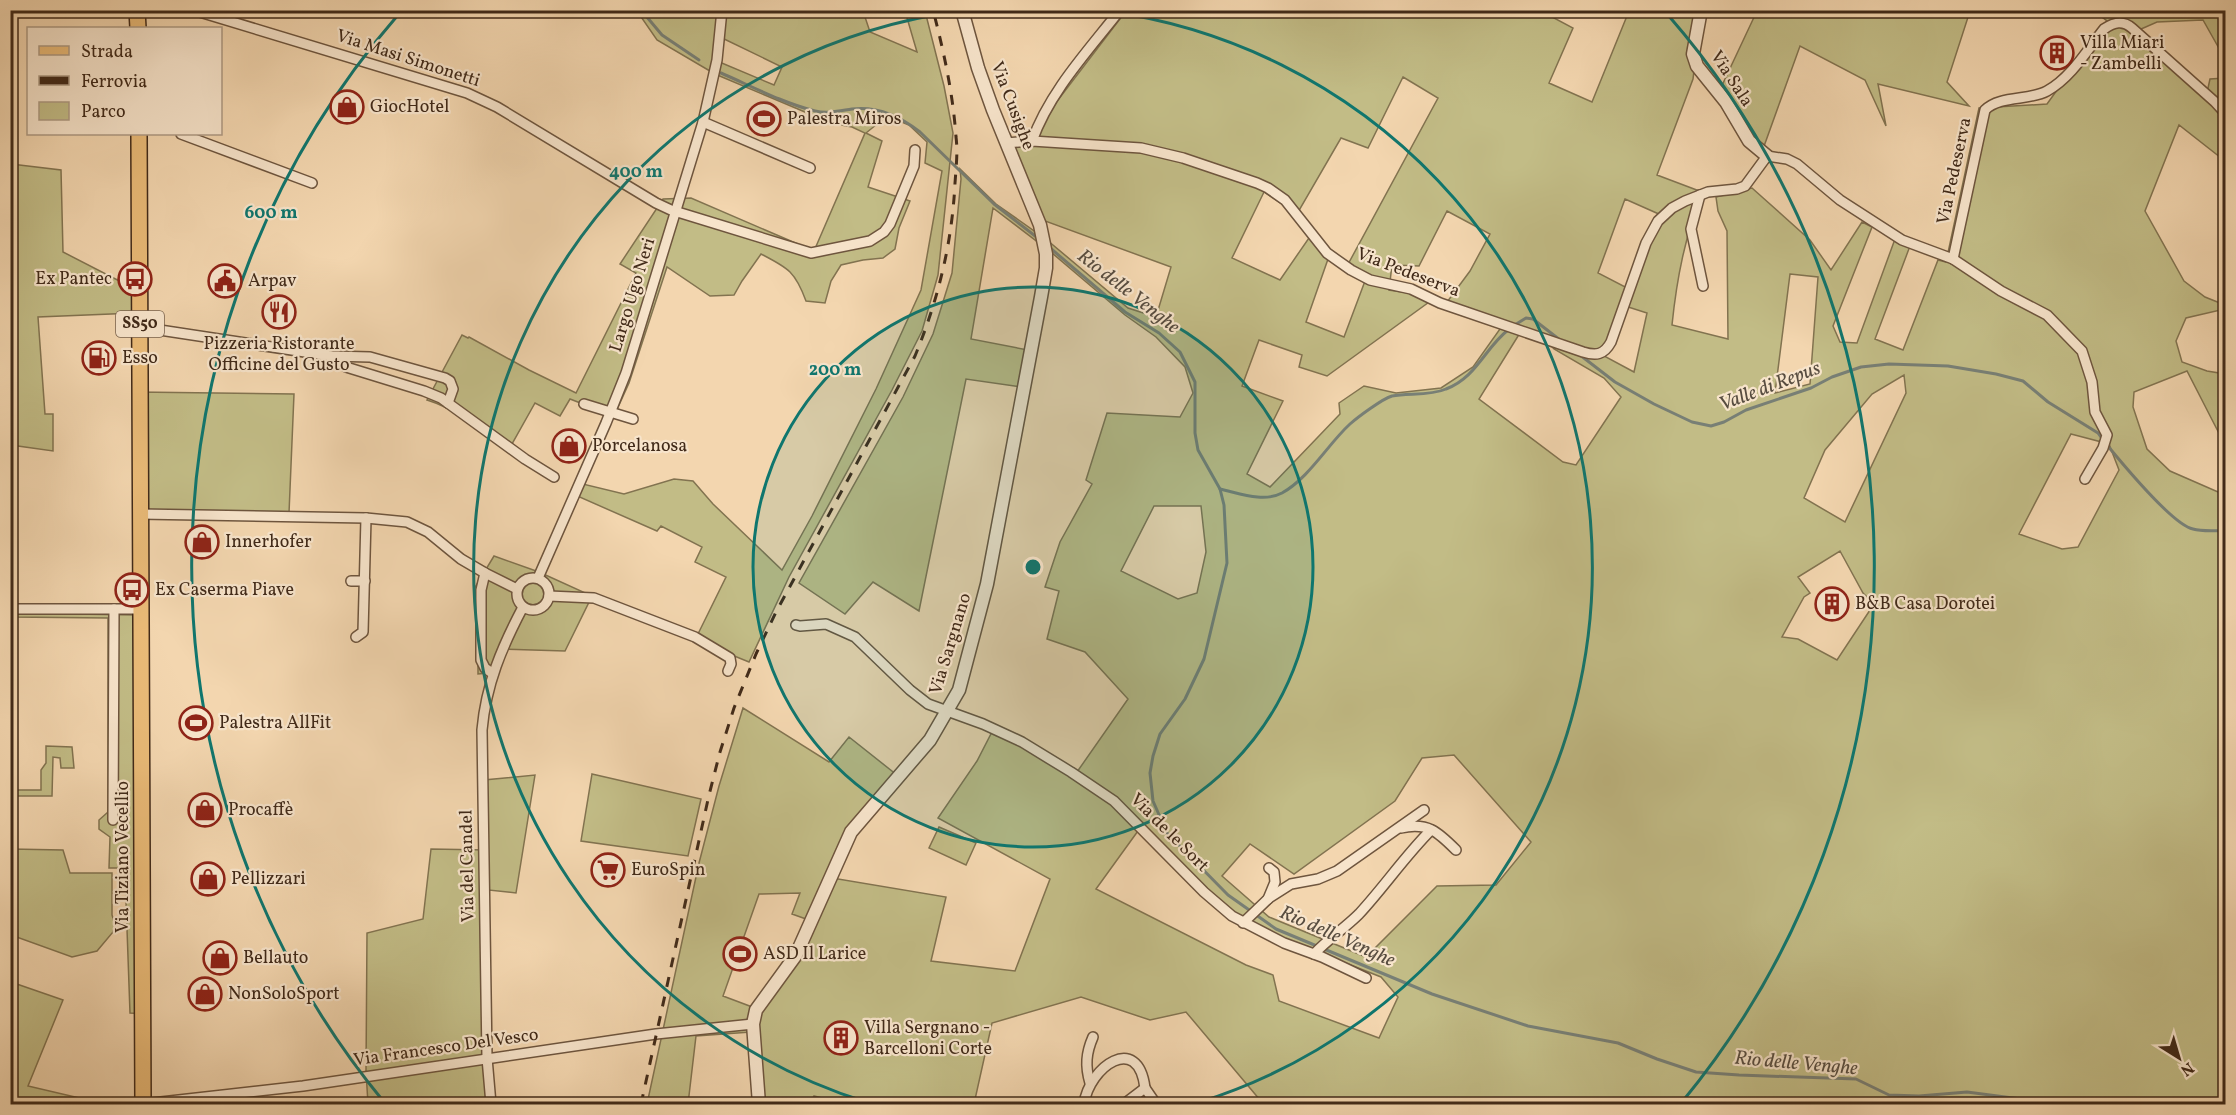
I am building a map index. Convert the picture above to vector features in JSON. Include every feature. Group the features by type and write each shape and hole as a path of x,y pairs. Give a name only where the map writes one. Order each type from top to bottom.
{"main road":[{"path":"137,10 138,27"},
{"name":"Via Tiziano Vecellio","path":"139,135 143,1104"}],"street":[{"name":"Via Masi Simonetti","path":"193,10 467,93 497,108 648,198 677,211 811,253 870,241 884,232 890,224 914,166 915,150"},
{"name":"Largo Ugo Neri","path":"537,578 626,373 703,122 717,60 722,10"},
{"name":"Via Cusighe","path":"962,10 978,68 1035,212"},
{"path":"1032,141 1043,113 1063,83 1120,10"},
{"name":"Via Sala","path":"1701,10 1693,54 1696,66 1726,102 1749,141 1767,156"},
{"name":"Via Pedeserva","path":"1953,259 1985,110 1994,103 2033,96 2051,89 2065,78 2104,29 2112,24 2125,23 2132,28 2226,114"},
{"path":"703,122 810,168"},
{"path":"184,135 312,183"},
{"name":"Via Pedeserva","path":"1006,143 1032,141 1141,148 1183,158 1257,183 1285,200 1327,254 1346,268 1370,280 1411,289 1438,302 1583,352 1598,355 1609,346 1646,243 1658,221 1672,208 1700,195 1745,186 1767,156"},
{"path":"1767,156 1787,159 1797,164 1840,200 1902,240 1953,259 2001,291 2047,315 2082,351 2092,382 2095,412 2107,436 2103,448 2085,479"},
{"path":"1700,195 1691,229 1703,286"},
{"name":"Via Sargnano","path":"759,1104 753,1024 760,1003 796,955 851,832 930,740 948,713 959,690 987,584 1046,268 1044,242 1035,212"},
{"path":"140,327 331,356 370,357 445,378 450,381 453,389 448,403"},
{"path":"331,356 346,367 424,391 448,403 525,459 554,477"},
{"path":"584,404 633,419"},
{"path":"140,514 400,521 428,532 461,559 517,589"},
{"path":"356,637 363,632 366,519"},
{"path":"485,573 481,590 481,660 485,668 492,673"},
{"path":"528,578 537,578 545,583 549,596 545,604 537,609 524,607 517,599 517,589 528,578"},
{"path":"351,581 364,581"},
{"path":"549,596 594,598 695,637 730,658 731,664 728,671"},
{"name":"Via del Candel","path":"491,1104 488,1058 482,737 484,710 492,673 509,631 524,607"},
{"path":"10,609 141,609"},
{"name":"Via Tiziano Vecellio","path":"113,820 114,609"},
{"name":"Via de le Sort","path":"796,625 826,624 855,637 918,698 948,713 983,724 1022,742 1114,801 1219,906 1284,943 1315,952 1366,978"},
{"path":"1246,920 1268,899 1291,884 1318,879 1338,871 1424,810"},
{"path":"1396,829 1423,826 1439,834 1456,850"},
{"path":"1315,952 1358,915 1404,857 1431,830"},
{"path":"1268,899 1275,882 1274,872 1269,868"},
{"name":"Via Francesco Del Vesco","path":"143,1104 303,1086 656,1034 753,1024"},
{"path":"1084,1104 1090,1083 1086,1061 1092,1037"},
{"path":"1090,1083 1107,1065 1127,1059 1137,1064 1145,1088 1156,1104"},
{"path":"1124,1104 1145,1088"}],"green space":[{"path":"637,11 863,11 870,32 917,52 905,11 925,11 953,133 938,275 922,331 789,577 749,662 695,640 726,577 695,562 702,547 661,526 657,531 575,495 583,484 624,494 674,479 693,481 713,504 782,570 876,389 921,290 942,171 925,163 927,142 909,125 887,116 866,133 882,141 868,187 910,201 899,228 895,249 883,258 841,265 831,281 825,303 806,301 790,271 761,254 734,295 710,296 667,267 629,383 614,416 570,399 560,416 535,403 508,451 459,415 427,400 462,335 576,393 636,273 620,264 663,199 691,198 814,251 865,133 852,127 831,123 715,74 657,40","holes":["720,37 782,67 774,85 717,61"]},
{"path":"1126,11 1541,11 1573,28 1549,83 1592,102 1629,11 1701,11 1693,79 1657,175 1702,192 1682,257 1672,325 1728,339 1727,231 1718,211 1716,197 1752,188 1810,240 1831,270 1862,222 1872,227 1833,326 1840,342 1857,343 1895,239 1910,246 1875,339 1903,350 1938,260 1946,262 1979,108 2047,104 2107,21 2094,11 2225,11 2225,59 2203,20 2157,22 2132,33 2206,97 2210,79 2225,78 2225,161 2179,125 2145,211 2184,281 2205,297 2225,305 2225,309 2186,318 2176,341 2182,362 2207,371 2225,374 2225,445 2187,371 2134,392 2133,407 2147,449 2170,471 2225,495 2225,1104 1256,1104 1260,1100 1186,1012 1150,1020 1081,997 992,1023 974,1104 844,1104 814,1096 810,1104 763,1104 751,1032 696,1036 688,1104 647,1104 699,863 743,708 829,762 849,737 902,779 868,818 826,877 946,897 931,961 1015,971 1050,879 938,818 977,761 995,726 1077,772 1128,699 1085,652 1047,639 1059,591 1045,587 1060,542 1092,484 1086,480 1107,413 1180,417 1193,393 1185,367 1156,337 1125,315 1052,253 993,208 971,339 1028,350 1022,387 966,379 919,611 873,582 845,614 799,583 903,397 933,334 952,273 960,169 996,204 1047,240 1128,308 1156,317 1171,267 1045,221 1012,146 1045,117","holes":["1403,77 1438,98 1346,268 1365,281 1344,337 1306,322 1328,259 1311,235 1280,280 1232,258 1264,192 1297,214 1341,138 1368,148","1625,199 1661,215 1627,288 1598,273","1447,211 1490,234 1470,271 1447,302 1505,322 1473,367 1441,388 1396,393 1364,386 1339,403 1340,414 1270,487 1247,474 1283,401 1242,386 1259,340 1302,355 1299,367 1327,376 1436,297 1389,290 1392,265 1419,266","1790,274 1818,277 1810,384 1775,393","1622,305 1647,313 1634,372 1604,356","1523,328 1540,334 1554,349 1604,378 1621,397 1576,465 1563,462 1479,399","1904,375 1906,393 1845,522 1804,498 1825,450 1872,394","2071,434 2109,444 2119,470 2078,547 2062,549 2019,534","1154,506 1201,506 1206,552 1197,593 1178,599 1121,571","1840,551 1863,593 1874,604 1837,660 1798,639 1782,637 1804,597 1810,593 1798,577","1454,755 1531,842 1496,885 1437,886 1366,957 1269,917 1222,876 1250,844 1294,874 1395,801 1422,758","1143,824 1222,905 1267,932 1381,977 1398,997 1379,1038 1279,1001 1273,975 1246,965 1096,889","800,893 792,914 806,919 789,962 755,1008 723,996 759,894"]},
{"path":"1751,11 1970,11 1947,82 1969,106 1878,84 1886,126 1865,80 1800,46 1763,149 1742,133 1718,94 1756,13"},
{"path":"11,164 61,170 63,252 135,289 135,313 38,317 45,414 53,414 53,451 11,445"},
{"path":"136,392 294,394 289,513 136,513"},
{"path":"494,556 539,572 592,596 565,651 499,649 489,673 478,674 478,599 474,589"},
{"path":"11,613 135,615 150,1014 130,1013 125,873 121,868 109,868 110,837 99,829 99,820 108,812 108,618 11,617"},
{"path":"46,746 72,747 74,768 61,768 60,758 53,757 52,796 11,796 11,790 41,790 41,770 46,763"},
{"path":"592,774 701,799 688,856 581,841"},
{"path":"535,775 516,893 489,890 489,1104 368,1104 366,1071 367,933 423,919 431,849 486,850 484,780"},
{"path":"939,827 976,843 966,865 929,848"},
{"path":"10,849 63,850 70,873 112,873 112,915 115,925 113,932 97,951 72,957 11,935"},
{"path":"11,982 63,1000 28,1086 105,1104 11,1104"}],"waterway":[{"name":"Rio delle Venghe","path":"641,10 662,35 699,60"},
{"path":"2215,10 2226,32"},
{"name":"Rio delle Venghe","path":"721,73 803,108 829,112 870,109 897,117 920,132 994,204 1039,239"},
{"name":"Rio delle Venghe","path":"1049,247 1125,312 1159,333 1180,352 1195,382 1195,433 1198,450 1220,489 1224,505 1227,563 1204,659 1185,699 1160,734 1150,773 1153,801 1167,833 1228,895 1276,929 1432,994 1528,1026 1618,1043 1696,1072 1856,1079 1889,1095 1919,1096 1967,1092 2060,1104"},
{"name":"Valle di Repus","path":"1513,326 1526,318 1533,319 1560,340"},
{"name":"Valle di Repus","path":"1220,489 1259,497 1282,493 1301,479 1342,432 1364,413 1392,396 1433,393 1456,384 1473,370 1508,330"},
{"name":"Valle di Repus","path":"1580,355 1615,382 1654,404 1692,422 1711,426 1746,410 1811,388 1832,377 1861,367 1889,364 1948,366 2023,381 2048,402 2098,433 2103,440"},
{"name":"Valle di Repus","path":"2107,445 2148,492 2184,525 2197,530 2226,531"},
{"path":"10,1099 32,1104"}],"railway":[{"path":"641,1104 709,795 734,708 776,612 915,356 937,293 951,228 957,148 950,89 933,10"}],"place":[{"name":"Villa Miari - Zambelli","path":"2057,53"},
{"name":"GiocHotel","path":"347,107"},
{"name":"Palestra Miros","path":"764,119"},
{"name":"Ex Pantec","path":"135,279"},
{"name":"Arpav","path":"225,281"},
{"name":"Pizzeria Ristorante Officine del Gusto","path":"279,312"},
{"name":"Esso","path":"99,358"},
{"name":"Porcelanosa","path":"569,446"},
{"name":"Innerhofer","path":"202,542"},
{"name":"Ex Caserma Piave","path":"132,590"},
{"name":"B&B Casa Dorotei","path":"1832,604"},
{"name":"Palestra AllFit","path":"196,723"},
{"name":"Procaffè","path":"205,810"},
{"name":"EuroSpin","path":"608,870"},
{"name":"Pellizzari","path":"208,879"},
{"name":"ASD Il Larice","path":"740,954"},
{"name":"Bellauto","path":"220,958"},
{"name":"NonSoloSport","path":"205,994"},
{"name":"Villa Sergnano - Barcelloni Corte","path":"841,1038"}]}
